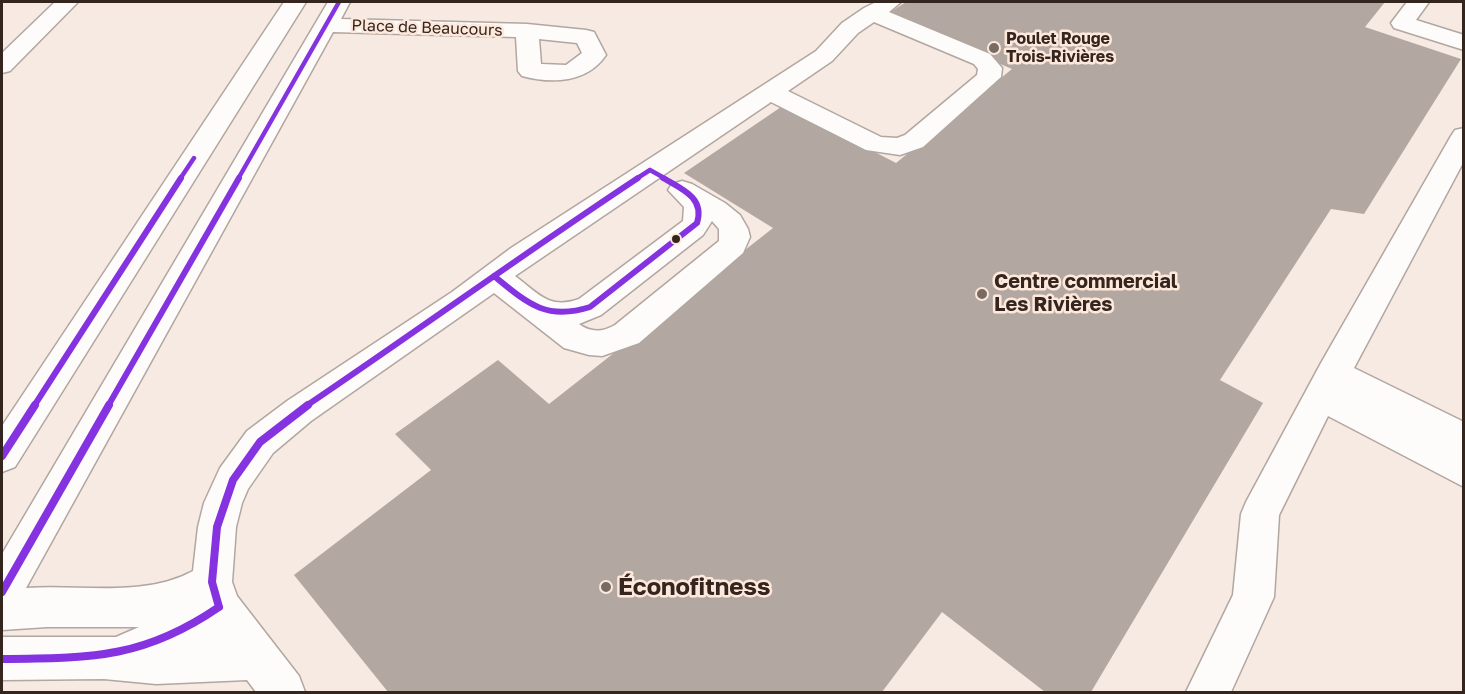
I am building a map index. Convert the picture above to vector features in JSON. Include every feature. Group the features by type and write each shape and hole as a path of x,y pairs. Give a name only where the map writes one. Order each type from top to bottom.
{"street":[{"path":"2,66 67,2"},
{"path":"2,456 295,2"},
{"path":"1418,2 1402,23 1464,43"},
{"path":"105,657 164,642 197,625 216,594 217,527 224,503 233,480 260,442 299,411 494,276 650,170 824,56 844,33 881,7 982,59 990,68 989,77 914,141 900,147 875,144 770,92"},
{"path":"2,592 332,13"},
{"name":"Place de Beaucours","path":"332,13 527,31"},
{"path":"1208,693 1253,597 1260,514 1327,385 1464,136"},
{"path":"494,276 576,339 589,343 614,341 627,334 733,246 736,235 730,222 650,170"},
{"path":"540,311 553,315 577,313 590,306 693,228 700,213 698,204 691,196"},
{"path":"1327,385 1464,440"},
{"path":"1327,385 1464,471"},
{"path":"2,610 47,607 149,607 183,598 216,594"},
{"path":"216,594 283,693"},
{"path":"2,659 105,657 156,662 258,658"}],"building":[{"name":"Centre commercial Les Rivières","path":"906,2 1385,2 1365,27 1461,59 1364,214 1331,209 1220,380 1263,403 1091,692 1045,692 942,612 882,692 388,692 294,575 431,470 395,434 498,360 549,404 773,228 684,173 784,105 896,163 1012,69 886,15"}],"transit line":[{"path":"2,592 339,2"},
{"path":"2,456 194,158"},
{"path":"494,276 527,302 549,312 575,312 590,307 697,223 699,209 695,199 650,170"},
{"path":"219,607 212,582 217,527 233,480 260,442 299,411 463,300 522,255 650,170"},
{"path":"2,659 90,657 142,647 193,625 219,607"}],"place":[{"name":"Poulet Rouge Trois-Rivières","path":"994,48"},
{"name":"Centre commercial Les Rivières","path":"982,294"},
{"name":"Éconofitness","path":"606,587"}]}
